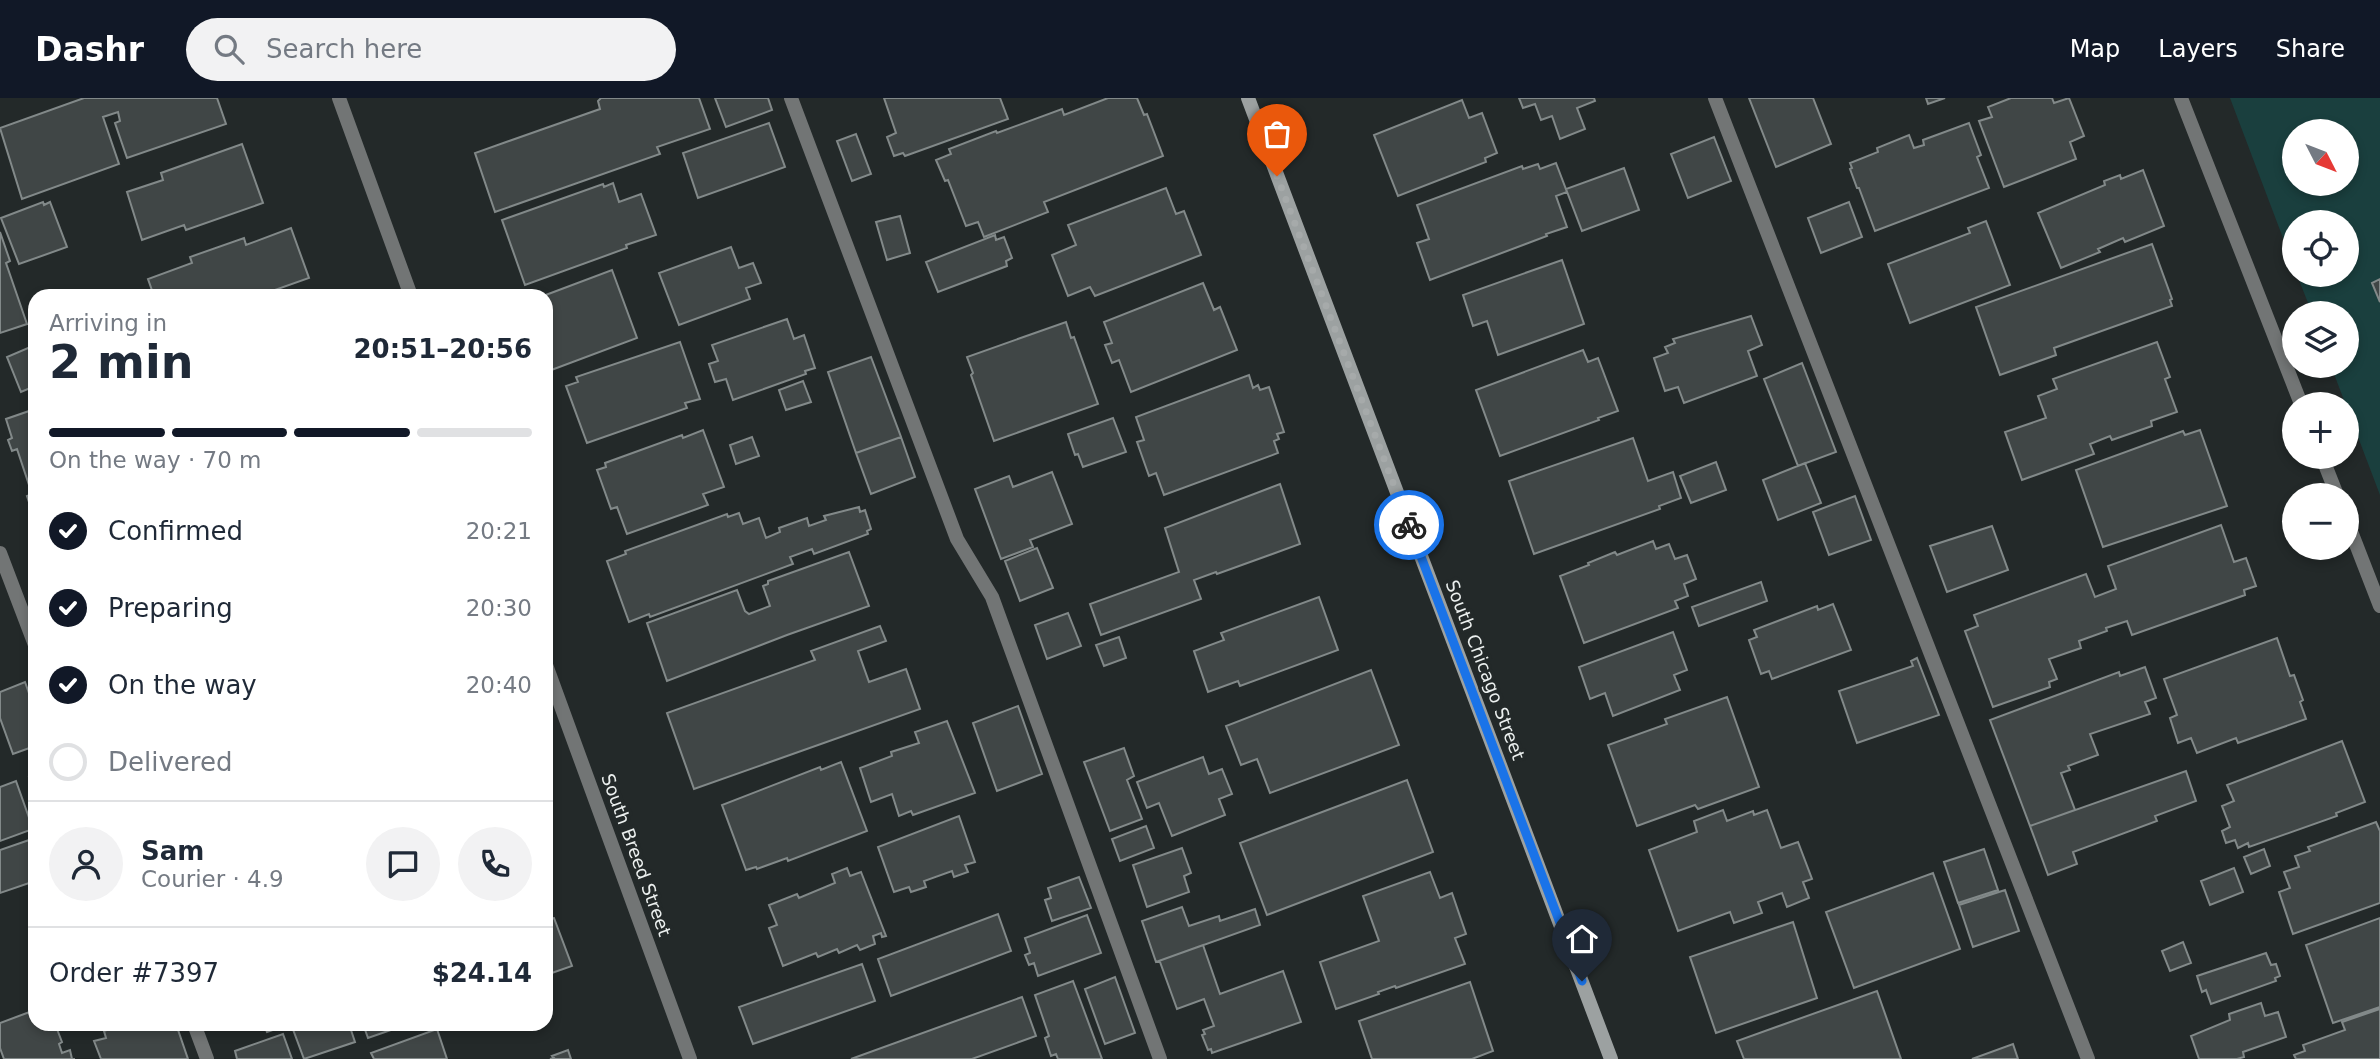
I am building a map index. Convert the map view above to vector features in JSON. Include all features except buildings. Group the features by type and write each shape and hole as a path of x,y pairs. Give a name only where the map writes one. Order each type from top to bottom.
{"street":[{"path":"339,98 408,289"},
{"path":"791,98 957,539 992,597 1160,1059"},
{"name":"South Chicago Street","path":"1248,98 1611,1059"},
{"path":"1715,98 2088,1059"},
{"path":"2181,98 2296,392"},
{"path":"2359,552 2380,606"},
{"path":"0,553 28,627"},
{"name":"South Breed Street","path":"553,684 690,1059"},
{"path":"197,1031 207,1059"}],"shaded area":[{"path":"2230,98 2380,98 2380,495 2359,440 2359,392 2341,392 2336,378 2359,378 2359,301 2307,301 2302,287 2359,287 2359,210 2282,210 2282,235"}],"way so far":[{"path":"1277,176 1409,525"}],"route":[{"path":"1409,525 1582,981"}]}
